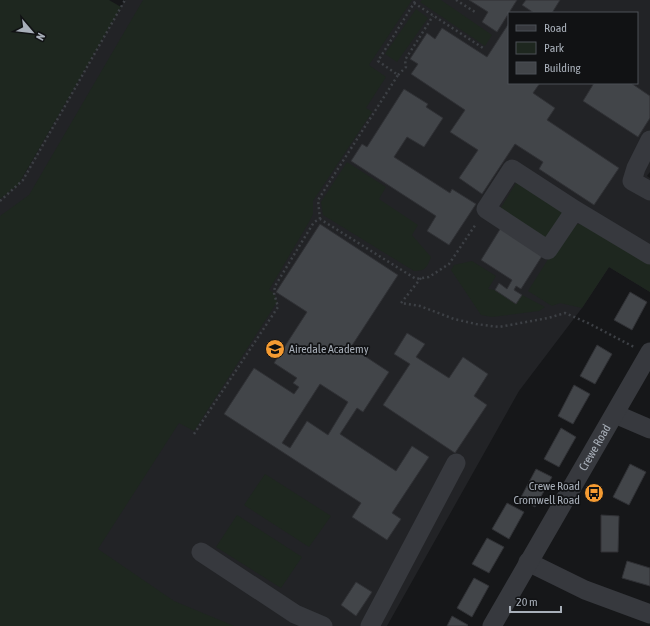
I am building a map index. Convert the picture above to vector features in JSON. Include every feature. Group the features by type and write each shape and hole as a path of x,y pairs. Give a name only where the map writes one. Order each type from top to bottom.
{"street":[{"path":"650,140 636,168 632,181 650,191"},
{"path":"575,210 548,250 486,209 512,169 575,210 650,255"},
{"name":"Crewe Road","path":"492,626 649,354"},
{"path":"615,414 650,429"},
{"path":"370,626 456,462"},
{"path":"202,552 295,614 324,626"},
{"path":"528,562 585,590 650,614"}],"path":[{"path":"0,201 23,180 125,0"},
{"path":"456,0 475,12"},
{"path":"398,75 378,61 415,1 433,16 483,48"},
{"path":"320,219 318,200 398,75 406,66 405,60 433,16"},
{"path":"320,219 416,279 429,277 449,264 486,209"},
{"path":"194,434 278,307 274,293 275,286 314,222 320,219"},
{"path":"421,278 401,303 420,306 454,319 499,327 548,318 565,313 649,354"}],"shaded area":[{"name":"Airedale Academy","path":"125,0 650,0 650,172 647,176 650,178 650,292 609,267 582,308 519,391 387,626 0,626 0,199 18,185"}],"green space":[{"path":"0,0 109,0 121,7 18,185 0,199"},
{"path":"143,0 412,0 369,65 386,77 366,108 372,112 313,201 313,214 269,290 274,293 277,302 194,431 179,423 98,549 174,601 234,626 0,626 0,216 29,195"},
{"path":"422,0 441,0 492,35 485,46 420,2"},
{"path":"416,9 428,18 397,62 385,54"},
{"path":"347,162 386,187 379,199 418,225 412,235 431,257 424,269 414,271 323,215 321,202"},
{"path":"518,180 566,212 547,240 500,209"},
{"path":"584,223 650,263 650,292 609,267 582,308 560,303 552,306 528,291 569,226"},
{"path":"472,261 496,276 488,289 495,290 516,304 522,295 545,307 539,311 492,317 481,315 451,270 454,265"},
{"path":"265,474 331,516 309,547 244,505"},
{"path":"237,515 302,557 281,588 216,547"}],"building":[{"path":"469,0 517,0 508,12 497,32 482,22 488,12"},
{"path":"526,0 560,0 553,12 532,12 522,5"},
{"path":"508,25 508,84 539,84 533,93 555,108 547,120 619,168 594,205 539,169 543,162 515,144 482,194 459,178 478,150 450,132 465,110 411,74 418,64 410,59 427,33 435,39 442,28 487,57"},
{"path":"593,84 632,84 650,96 650,118 638,137 583,101"},
{"path":"404,89 428,104 426,107 443,118 424,147 407,137 394,157 450,193 452,189 476,204 449,245 427,231 436,216 351,161 362,144 367,147"},
{"path":"320,224 398,275 351,347 389,372 363,412 357,408 340,434 396,471 412,446 429,457 392,513 401,519 387,540 352,517 361,503 224,414 254,368 294,394 299,387 293,383 297,378 274,363 307,312 276,292","holes":["320,384 348,402 328,435 307,421 290,448 282,443"]},
{"path":"502,226 544,253 521,289 516,286 514,290 522,295 516,304 495,290 499,283 507,289 512,280 481,260"},
{"path":"630,292 647,302 632,330 614,320"},
{"path":"407,333 425,344 416,357 449,378 463,357 488,374 474,396 487,405 455,453 383,405 410,364 394,354"},
{"path":"597,345 612,354 595,384 580,376"},
{"path":"574,385 590,394 573,424 558,416"},
{"path":"561,428 576,437 559,467 544,459"},
{"path":"630,464 646,472 629,505 613,497"},
{"path":"536,469 552,477 535,507 520,499"},
{"path":"507,503 524,512 509,539 492,529"},
{"path":"601,515 619,516 618,552 601,552"},
{"path":"487,538 504,547 489,573 472,564"},
{"path":"627,561 650,568 650,586 622,578"},
{"path":"474,578 489,586 472,617 457,608"},
{"path":"356,582 372,592 356,616 341,605"},
{"path":"452,616 468,625 447,626"}],"place":[{"name":"Airedale Academy","path":"275,349"},
{"name":"Crewe Road Cromwell Road","path":"594,493"}]}
